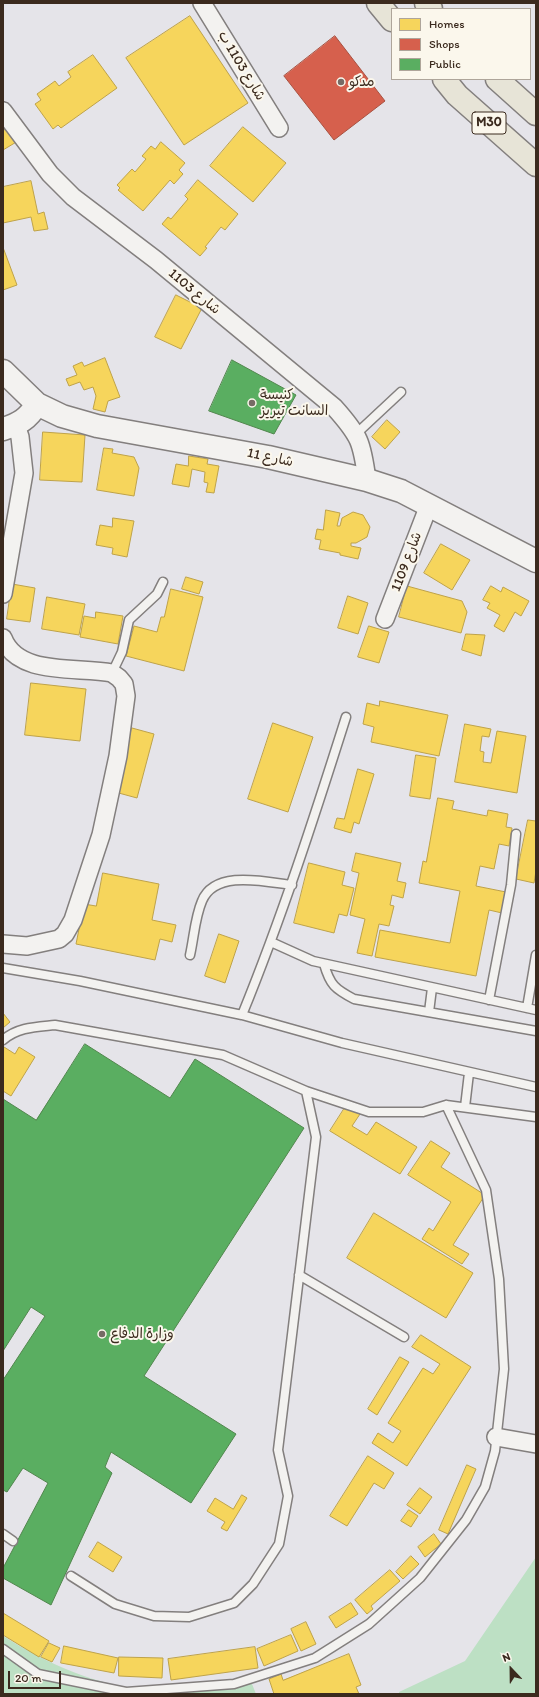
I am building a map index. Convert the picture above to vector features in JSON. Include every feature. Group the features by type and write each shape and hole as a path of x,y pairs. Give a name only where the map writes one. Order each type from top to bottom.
{"highway":[{"path":"378,3 391,19"},
{"name":"M30","path":"445,80 463,99 536,165"},
{"name":"M30","path":"498,80 536,114"}],"street":[{"name":"شارع 1103 ب","path":"202,3 279,128"},
{"name":"شارع 1103","path":"3,111 50,174 73,198 156,260 334,408 356,434 363,453 367,480"},
{"name":"شارع 11","path":"3,371 37,404 62,416 98,426 268,457 367,480 401,491 536,561"},
{"path":"3,594 24,473 20,437 9,427 29,417 37,404"},
{"name":"شارع 1109","path":"385,619 429,505"},
{"path":"3,638 6,645 18,658 32,663 46,667 112,673 124,684 126,696 118,756 100,835 76,914 66,934 59,939 27,946 3,944"},
{"path":"496,1437 536,1444"}],"lane":[{"path":"356,434 401,392"},
{"path":"112,673 122,652 129,620 157,594 162,582"},
{"path":"242,1015 292,885 346,717"},
{"path":"490,1000 511,884 516,834"},
{"path":"190,955 202,900 212,886 239,879 292,885"},
{"path":"271,942 313,962 536,1010"},
{"path":"527,1008 536,955"},
{"path":"324,964 329,980 337,990 354,999 536,1031"},
{"path":"3,968 80,981 242,1015 342,1043 536,1087"},
{"path":"429,1012 432,988"},
{"path":"3,1040 12,1033 30,1027 55,1025 223,1055 306,1091 369,1112 423,1112 446,1105 536,1117"},
{"path":"465,1107 469,1073"},
{"path":"71,1576 115,1604 154,1616 189,1617 234,1603 253,1584 278,1544 288,1496 278,1450 316,1137 306,1091"},
{"path":"3,1649 38,1674 126,1692 234,1684 315,1658 370,1624 420,1578 466,1520 485,1486 495,1451 504,1369 499,1278 486,1190 446,1105"},
{"path":"299,1275 404,1338"},
{"path":"3,1534 13,1541"}],"green space":[{"path":"536,1557 536,1694 399,1694 399,1692 465,1661"},
{"path":"3,1636 54,1664 72,1672 109,1684 151,1689 250,1679 256,1694 3,1694"}],"building: Homes":[{"path":"190,16 248,103 184,145 126,58"},
{"path":"93,55 117,88 61,128 58,125 53,129 35,104 41,100 37,94 55,81 59,86 71,77 68,72"},
{"path":"10,127 18,141 3,150 3,131"},
{"path":"243,127 286,163 253,202 210,166"},
{"path":"161,142 185,163 179,170 183,174 174,184 170,180 143,211 118,190 120,188 117,185 132,169 135,172 146,159 142,156 151,146 155,149"},
{"path":"198,180 238,214 225,230 221,227 205,247 207,248 200,256 162,224 168,217 171,219 188,199 185,196"},
{"path":"31,181 38,214 44,212 48,229 34,231 31,217 3,223 3,187"},
{"path":"4,250 17,285 3,290 3,251"},
{"path":"176,295 202,308 181,349 155,337"},
{"path":"105,358 120,397 108,401 105,412 93,409 96,396 93,387 84,390 80,382 69,386 66,379 77,375 73,366 82,362 84,366"},
{"path":"387,420 400,432 385,449 372,437"},
{"path":"43,432 85,435 82,482 40,480"},
{"path":"104,448 113,449 112,453 134,457 139,468 134,496 97,490"},
{"path":"189,456 208,459 207,464 219,466 214,493 206,492 208,483 204,482 205,472 192,469 189,487 172,484 176,464 188,466"},
{"path":"326,510 340,513 337,526 340,526 342,518 353,512 363,515 370,527 367,537 356,543 351,543 351,546 361,548 358,559 340,555 340,553 319,549 321,540 315,539 317,529 323,530"},
{"path":"113,518 134,521 127,557 112,554 113,548 96,545 100,525 112,527"},
{"path":"441,544 470,560 452,590 424,573"},
{"path":"186,577 203,582 199,594 182,589"},
{"path":"12,584 35,588 30,622 7,619"},
{"path":"407,586 462,601 467,612 461,633 399,617"},
{"path":"491,586 501,592 503,587 529,601 521,616 515,612 504,632 494,626 500,615 487,608 490,603 483,600"},
{"path":"171,589 203,597 184,671 126,656 134,626 157,632 161,617 164,617"},
{"path":"348,596 368,603 358,634 338,628"},
{"path":"47,597 85,604 79,635 42,629"},
{"path":"96,612 123,616 118,644 80,637 84,616 95,618"},
{"path":"369,626 389,632 379,663 358,657"},
{"path":"466,634 485,635 481,656 462,650"},
{"path":"31,683 86,689 80,741 25,735"},
{"path":"380,701 448,715 439,756 371,742 374,727 363,724 367,703 379,706"},
{"path":"273,723 313,737 288,812 248,799"},
{"path":"465,724 491,729 489,737 482,736 480,751 484,752 483,762 491,763 497,731 526,736 517,793 455,782"},
{"path":"132,728 154,734 137,798 115,792"},
{"path":"416,755 436,758 430,799 410,796"},
{"path":"358,769 374,774 359,824 354,822 351,833 334,828 337,818 344,819"},
{"path":"438,798 454,801 452,809 487,816 488,810 508,814 506,827 512,828 509,846 499,844 494,869 480,866 476,886 506,892 502,913 489,910 476,976 375,957 380,930 450,943 460,891 419,883 423,861 426,862"},
{"path":"528,820 536,821 536,871 534,883 516,879"},
{"path":"356,853 401,863 397,881 406,883 403,898 392,895 390,905 394,906 389,926 379,924 372,956 357,953 365,919 350,915 359,873 352,871"},
{"path":"309,863 345,872 342,885 354,888 347,916 339,914 334,933 294,923"},
{"path":"103,873 159,884 152,920 176,925 172,942 160,939 155,960 76,944 84,904 96,906"},
{"path":"219,934 239,941 225,983 205,976"},
{"path":"3,1013 10,1022 3,1028"},
{"path":"4,1047 15,1054 19,1047 35,1057 11,1096 3,1091"},
{"path":"346,1106 360,1114 352,1126 367,1135 376,1122 417,1147 400,1174 330,1131"},
{"path":"431,1141 450,1153 441,1167 485,1195 453,1245 469,1254 462,1264 422,1239 429,1228 433,1231 451,1202 408,1175"},
{"path":"374,1213 473,1273 446,1318 347,1258"},
{"path":"421,1335 471,1367 407,1466 372,1443 378,1433 393,1443 401,1431 388,1423 423,1368 433,1374 440,1364 412,1347"},
{"path":"400,1357 409,1362 377,1415 368,1409"},
{"path":"368,1456 394,1473 384,1489 374,1483 347,1526 330,1516"},
{"path":"467,1465 476,1469 448,1534 439,1530"},
{"path":"420,1488 432,1497 420,1514 407,1505"},
{"path":"242,1495 247,1498 227,1531 221,1528 225,1522 207,1511 215,1498 233,1509"},
{"path":"409,1510 418,1516 411,1527 401,1521"},
{"path":"434,1534 441,1544 425,1557 418,1547"},
{"path":"98,1542 122,1557 113,1572 89,1557"},
{"path":"411,1556 419,1564 403,1579 396,1572"},
{"path":"390,1570 400,1581 371,1606 373,1609 367,1614 355,1600"},
{"path":"351,1603 358,1614 336,1628 329,1617"},
{"path":"3,1613 49,1641 39,1657 3,1635"},
{"path":"306,1622 316,1644 301,1651 291,1629"},
{"path":"291,1635 298,1651 264,1666 257,1649"},
{"path":"49,1643 60,1648 52,1662 41,1657"},
{"path":"64,1646 118,1658 114,1673 61,1663"},
{"path":"255,1647 258,1668 171,1680 168,1659"},
{"path":"349,1654 361,1685 356,1687 359,1694 274,1694 269,1679 281,1674 283,1680"},
{"path":"119,1657 163,1658 162,1678 119,1676"}],"building: Shops":[{"path":"335,36 385,101 334,140 284,76"}],"building: Public":[{"name":"كنيسة السانت تيريز","path":"232,360 296,395 274,434 209,411"},
{"name":"وزارة الدفاع","path":"85,1044 170,1098 195,1059 304,1128 144,1376 236,1434 191,1503 111,1452 105,1467 112,1473 51,1605 3,1578 3,1568 48,1483 23,1468 7,1492 3,1490 3,1380 45,1316 31,1307 3,1351 3,1099 36,1120"}],"place":[{"name":"مدكو","path":"341,82"},
{"name":"كنيسة السانت تيريز","path":"252,403"},
{"name":"وزارة الدفاع","path":"102,1334"}]}
